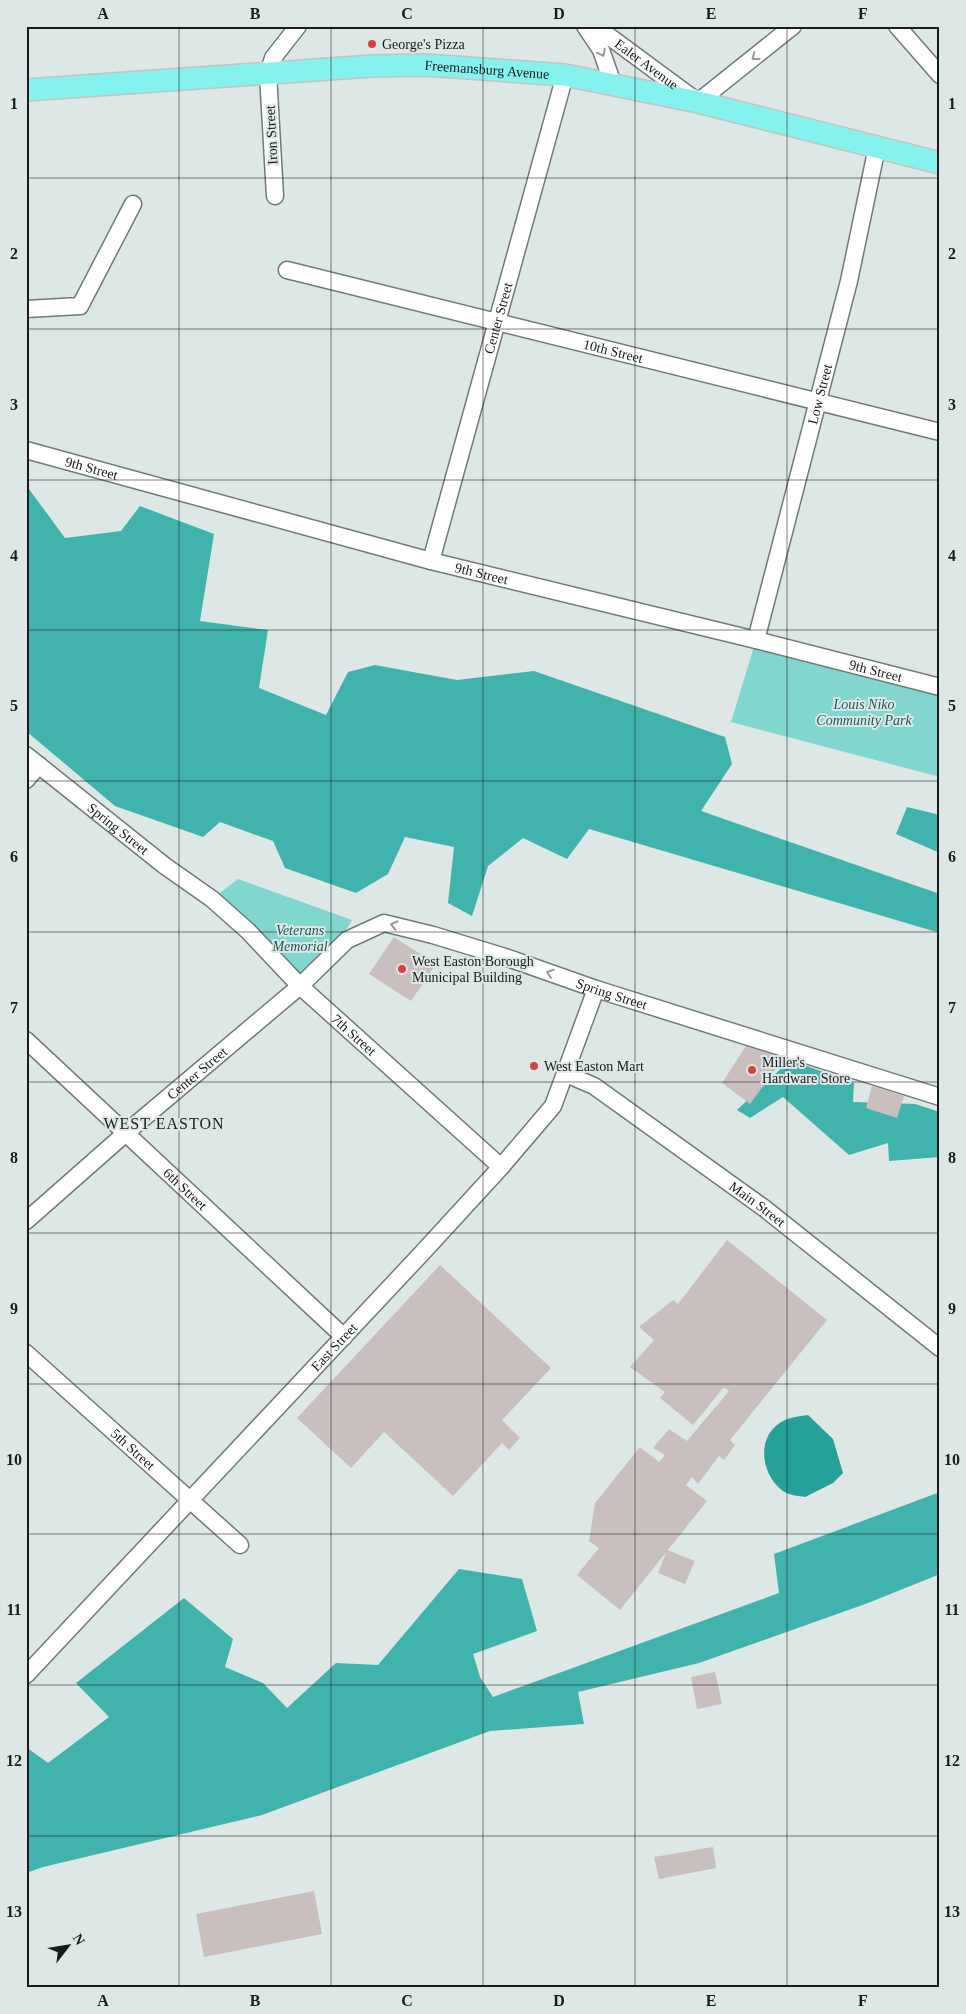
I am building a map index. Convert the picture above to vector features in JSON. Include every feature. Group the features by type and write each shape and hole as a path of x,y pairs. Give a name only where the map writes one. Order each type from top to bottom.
{"main road":[{"name":"Freemansburg Avenue","path":"26,90 427,65 565,75 698,102 940,163"}],"street":[{"path":"268,74 273,58 298,26"},
{"name":"Ealer Avenue","path":"585,26 601,50 613,84"},
{"name":"Ealer Avenue","path":"595,26 698,102"},
{"path":"698,102 793,26"},
{"path":"897,26 940,75"},
{"name":"Iron Street","path":"268,74 275,196"},
{"name":"Center Street","path":"431,561 565,75"},
{"name":"Low Street","path":"756,640 849,281 877,147"},
{"path":"26,309 80,306 133,204"},
{"name":"10th Street","path":"287,270 940,432"},
{"name":"9th Street","path":"26,450 431,561 940,687"},
{"name":"Spring Street","path":"26,755 165,866 212,899"},
{"path":"26,780 39,765"},
{"name":"7th Street","path":"212,899 248,931 300,986 501,1167"},
{"name":"Spring Street","path":"300,986 347,940 384,923 496,954 596,989 940,1097"},
{"name":"Center Street","path":"26,1221 127,1132 300,986"},
{"name":"East Street","path":"28,1671 344,1337 501,1167 554,1106 596,989"},
{"name":"6th Street","path":"26,1040 127,1132 344,1337"},
{"name":"Main Street","path":"566,1074 594,1086 764,1208 940,1348"},
{"name":"5th Street","path":"26,1353 240,1545"}],"green space":[{"name":"Louis Niko Community Park","path":"756,640 940,687 940,777 731,722"},
{"name":"Veterans Memorial","path":"238,879 352,920 329,957 300,986 212,899"}],"shaded area":[{"path":"26,485 65,538 121,531 140,506 214,534 200,621 268,630 259,688 326,715 348,672 375,665 457,680 534,671 725,737 732,764 701,811 940,894 940,933 589,829 567,859 523,838 488,866 472,916 448,903 454,847 405,837 388,874 356,893 285,868 273,841 220,822 203,837 115,806 26,731"},
{"path":"907,807 940,815 940,853 896,834"},
{"path":"790,1060 854,1083 853,1102 915,1104 940,1112 940,1157 889,1161 888,1143 849,1155 783,1097 750,1118 737,1110"},
{"path":"808,1415 833,1439 843,1473 833,1483 805,1497 785,1492 775,1484 769,1475 764,1454 765,1444 775,1426 788,1419"},
{"path":"940,1492 940,1574 868,1603 699,1663 578,1692 584,1724 490,1731 262,1815 43,1867 26,1873 26,1747 48,1763 109,1717 76,1683 184,1598 233,1639 225,1667 263,1683 287,1708 336,1663 378,1665 459,1569 522,1579 537,1631 473,1654 480,1677 493,1697 779,1593 774,1554"}],"building":[{"name":"West Easton Borough Municipal Building","path":"394,937 436,964 411,1001 369,974"},
{"name":"Miller's Hardware Store","path":"746,1046 784,1058 750,1104 722,1083"},
{"path":"872,1086 904,1096 897,1118 866,1108"},
{"path":"727,1240 827,1320 730,1440 735,1445 724,1460 719,1456 698,1484 692,1477 686,1485 707,1501 620,1610 577,1575 599,1548 589,1541 595,1503 640,1447 659,1462 665,1455 653,1448 669,1429 687,1441 729,1391 724,1387 693,1425 660,1398 665,1392 630,1367 654,1340 639,1327 673,1300 678,1304"},
{"path":"440,1265 551,1368 502,1420 520,1438 509,1450 502,1443 453,1496 384,1432 351,1468 297,1418"},
{"path":"667,1550 695,1561 685,1584 658,1573"},
{"path":"715,1672 722,1704 697,1709 691,1677"},
{"path":"713,1847 716,1868 659,1879 654,1857"},
{"path":"314,1891 322,1934 204,1957 196,1914"}],"place":[{"name":"George's Pizza","path":"372,44"},
{"name":"West Easton Borough Municipal Building","path":"402,969"},
{"name":"West Easton Mart","path":"534,1066"},
{"name":"Miller's Hardware Store","path":"752,1070"}],"district":[{"name":"WEST EASTON","path":"164,1123"}]}
